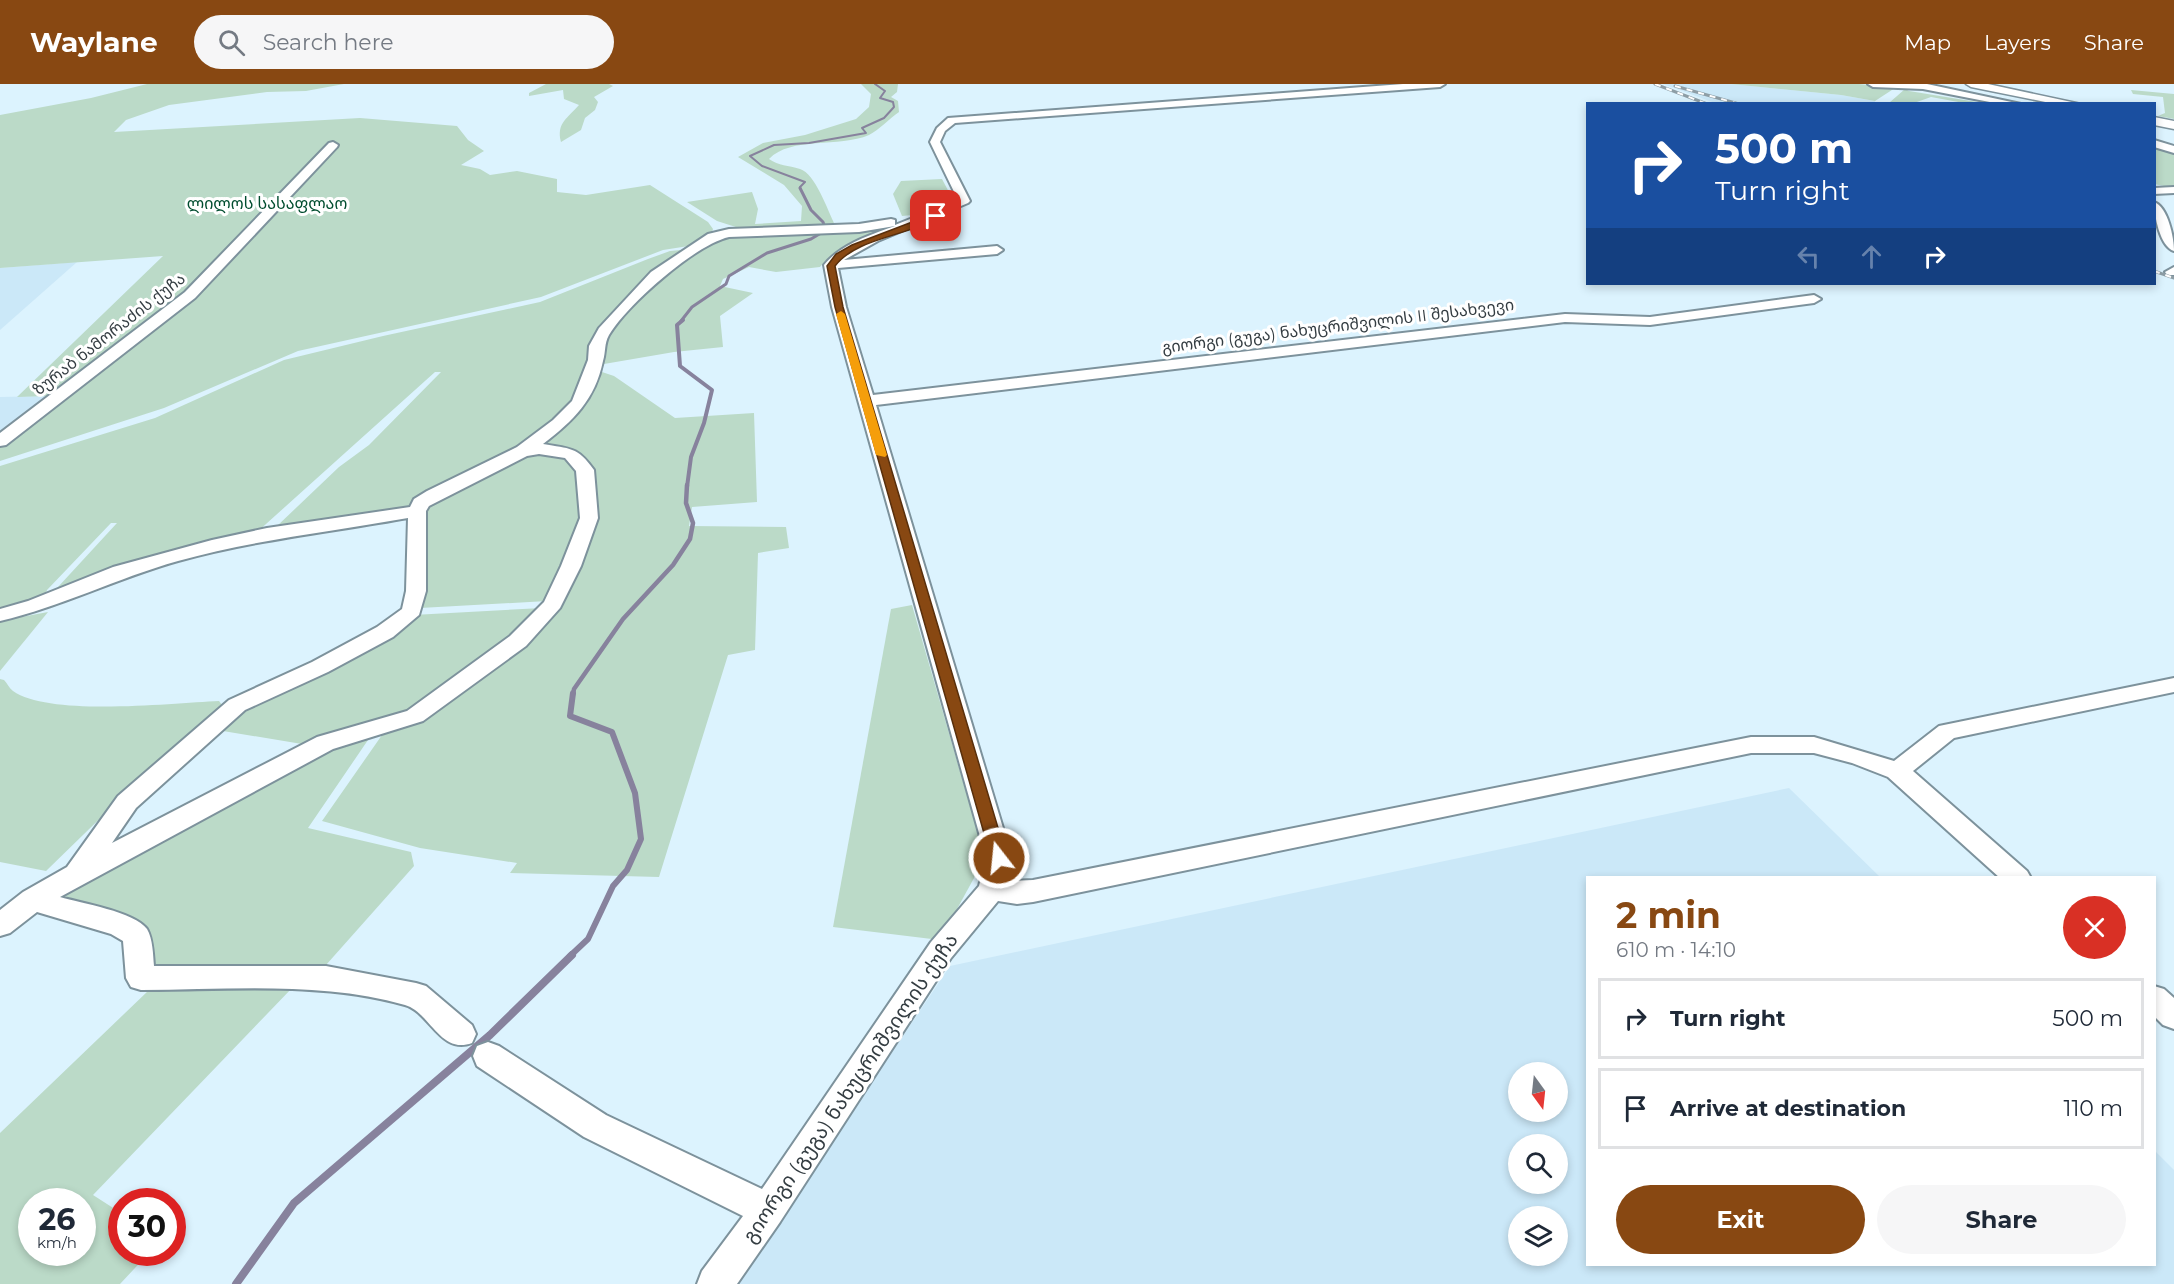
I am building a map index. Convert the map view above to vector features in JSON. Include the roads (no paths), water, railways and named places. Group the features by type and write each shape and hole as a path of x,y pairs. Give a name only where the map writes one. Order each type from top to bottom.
{"main road":[{"path":"1956,84 2050,102"},
{"path":"1971,84 2066,102"},
{"path":"2156,120 2174,123"}],"street":[{"path":"831,266 839,255 855,247 923,221 964,201 935,142 940,130 952,120 1440,84"},
{"path":"1873,84 1923,86 2007,102"},
{"path":"2156,144 2174,150"},
{"name":"ზურაბ ნამორაძის ქუჩა","path":"0,441 190,295 333,145"},
{"path":"2156,191 2174,190"},
{"path":"2156,210 2174,247"},
{"path":"76,874 127,802 237,705 320,667 385,632 412,611 416,591 417,511 421,503 447,487 523,451 559,424 579,403 596,360 596,346 604,331 656,275 674,265 712,237 747,231 859,228 923,221"},
{"path":"831,266 997,250"},
{"name":"გიორგი (გუგა) ნახუცრიშვილის ქუჩა","path":"715,1284 768,1210 940,950 992,890 999,858 839,307 831,266"},
{"name":"გიორგი (გუგა) ნახუცრიშვილის II შესახვევი","path":"866,401 1565,318 1650,321 1814,299"},
{"path":"0,925 33,900 76,874 325,743 415,716 518,641 553,604 571,566 589,518 585,470 572,454 539,449 523,451"},
{"path":"0,615 35,607 83,585 134,567 192,552 266,534 417,511"},
{"path":"1897,771 1947,732 2174,685"},
{"path":"992,890 1017,893 1033,891 1751,745 1814,746 1859,757 1897,771 2016,876"},
{"path":"33,900 120,925 136,935 141,978 326,978 416,995 461,1034"},
{"path":"2156,1000 2174,1016"},
{"path":"488,1056 595,1126 768,1210"}],"waterway":[{"path":"801,190 800,187 805,182 762,166 750,156 774,145 809,143 866,133 862,128 884,118 894,107 893,102 880,98 885,91 875,84"},
{"path":"681,321 692,307 726,284 729,276 767,253 811,239 826,230 823,222 811,210 801,190"},
{"path":"683,320 677,325 680,366 712,390 704,423 691,457 687,487"},
{"path":"573,695 574,689 623,619 673,565 690,539 693,523 686,503 687,485"},
{"path":"570,956 588,939 613,886 627,870 641,839 635,793 612,732 570,716 573,693"},
{"path":"236,1284 294,1203 490,1035 572,955"}],"railway":[{"path":"1655,84 1702,102"},
{"path":"1675,86 1732,102"},
{"path":"2156,272 2174,278"}],"park label":[{"name":"ლილოს სასაფლაო","path":"267,203"}]}
